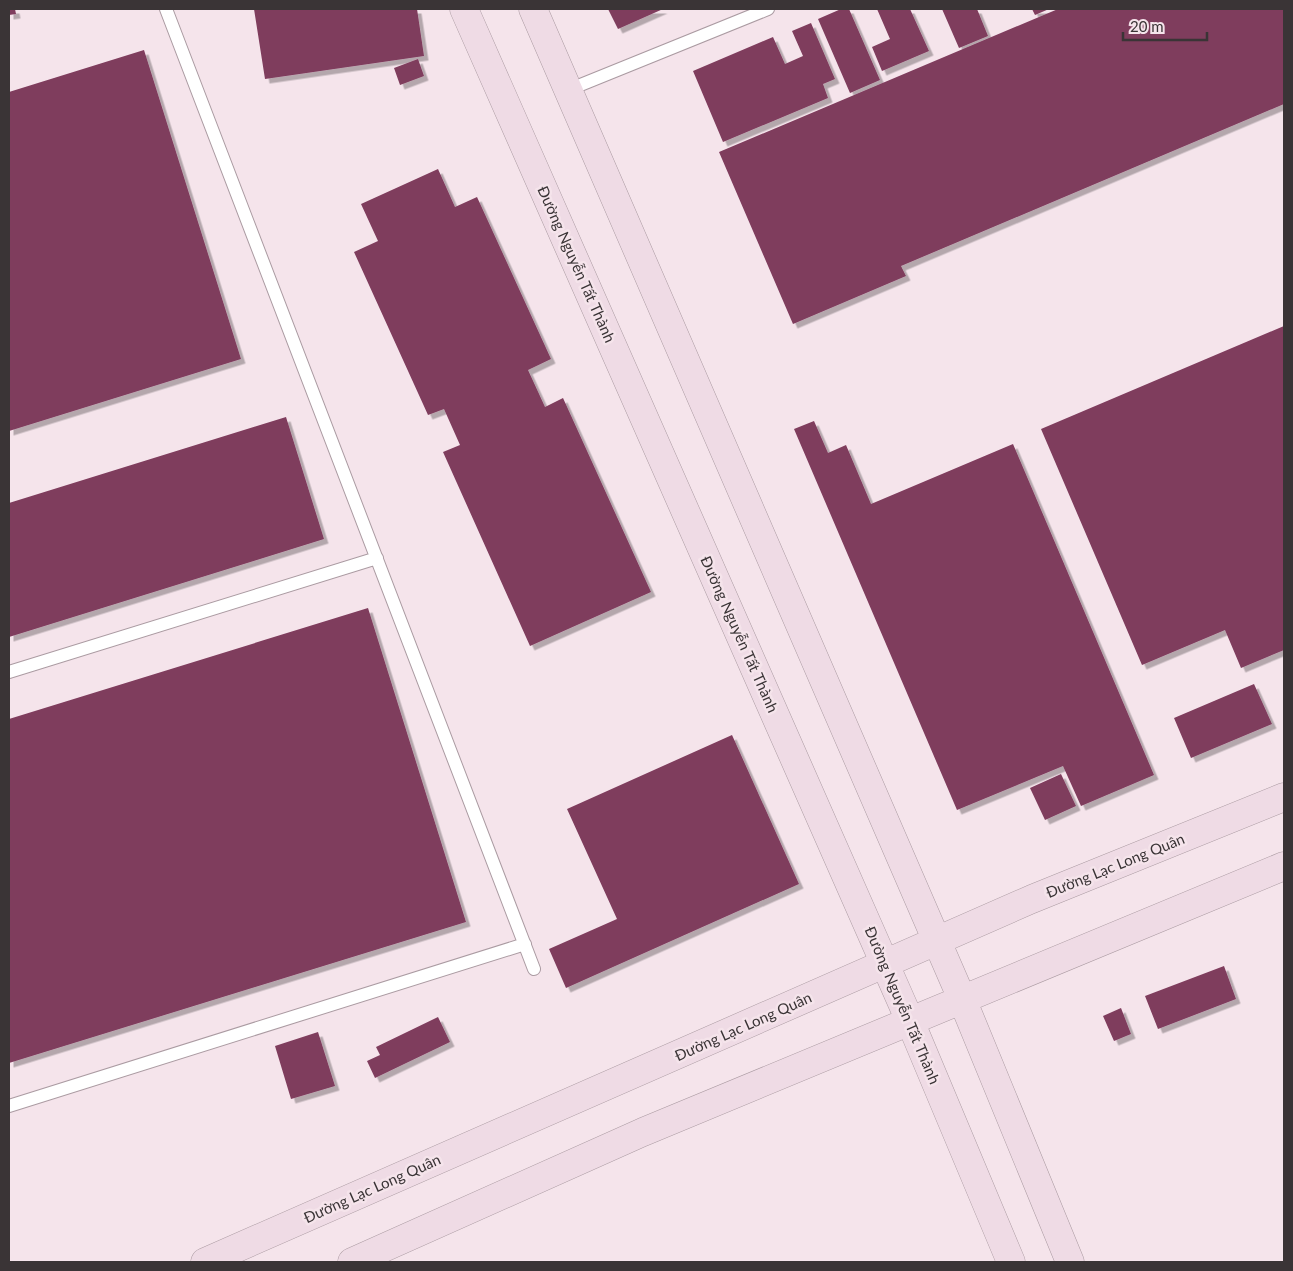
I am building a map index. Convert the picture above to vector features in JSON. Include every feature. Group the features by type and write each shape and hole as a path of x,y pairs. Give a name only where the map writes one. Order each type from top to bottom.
{"main road":[{"name":"Đường Nguyễn Tất Thành","path":"464,9 886,964 1011,1262"},
{"path":"532,9 962,999 1070,1262"},
{"name":"Đường Lạc Long Quân","path":"206,1262 1032,899 1284,797"},
{"path":"352,1262 643,1132 1284,866"}],"lane":[{"path":"166,9 534,969"},
{"path":"568,90 768,9"},
{"path":"9,672 377,558"},
{"path":"9,1106 524,944"}],"building":[{"path":"9,9 15,9 16,14 9,15"},
{"path":"254,9 417,9 424,56 265,79"},
{"path":"608,9 663,9 618,29"},
{"path":"841,9 849,9 880,80 850,93 818,19"},
{"path":"877,9 910,9 929,51 882,71 872,47 890,39"},
{"path":"942,9 977,9 988,36 959,48"},
{"path":"1032,9 1049,9 1035,15"},
{"path":"1058,9 1284,9 1284,104 901,266 906,276 793,324 719,152"},
{"path":"811,23 835,79 823,84 828,98 723,142 693,71 773,37 785,64 803,56 792,31"},
{"path":"144,50 241,359 9,431 9,92"},
{"path":"418,59 424,76 400,85 394,68"},
{"path":"438,169 455,207 477,197 551,359 528,370 545,407 563,398 651,592 530,646 443,452 460,445 444,409 428,415 354,252 378,241 361,204"},
{"path":"1284,326 1284,650 1241,668 1225,630 1142,665 1041,429"},
{"path":"286,417 324,539 9,637 9,503"},
{"path":"814,421 828,453 846,445 871,504 1013,444 1154,775 1081,806 1063,766 957,810 794,429"},
{"path":"368,608 466,922 9,1063 9,719"},
{"path":"1254,684 1272,724 1191,758 1174,718"},
{"path":"732,735 799,884 566,988 549,949 617,919 567,809"},
{"path":"1061,774 1076,806 1045,820 1030,788"},
{"path":"1224,966 1236,999 1158,1029 1145,996"},
{"path":"1121,1008 1131,1034 1114,1041 1103,1016"},
{"path":"438,1017 450,1042 375,1078 367,1061 380,1055 376,1047"},
{"path":"318,1032 335,1086 291,1099 275,1046"}]}
